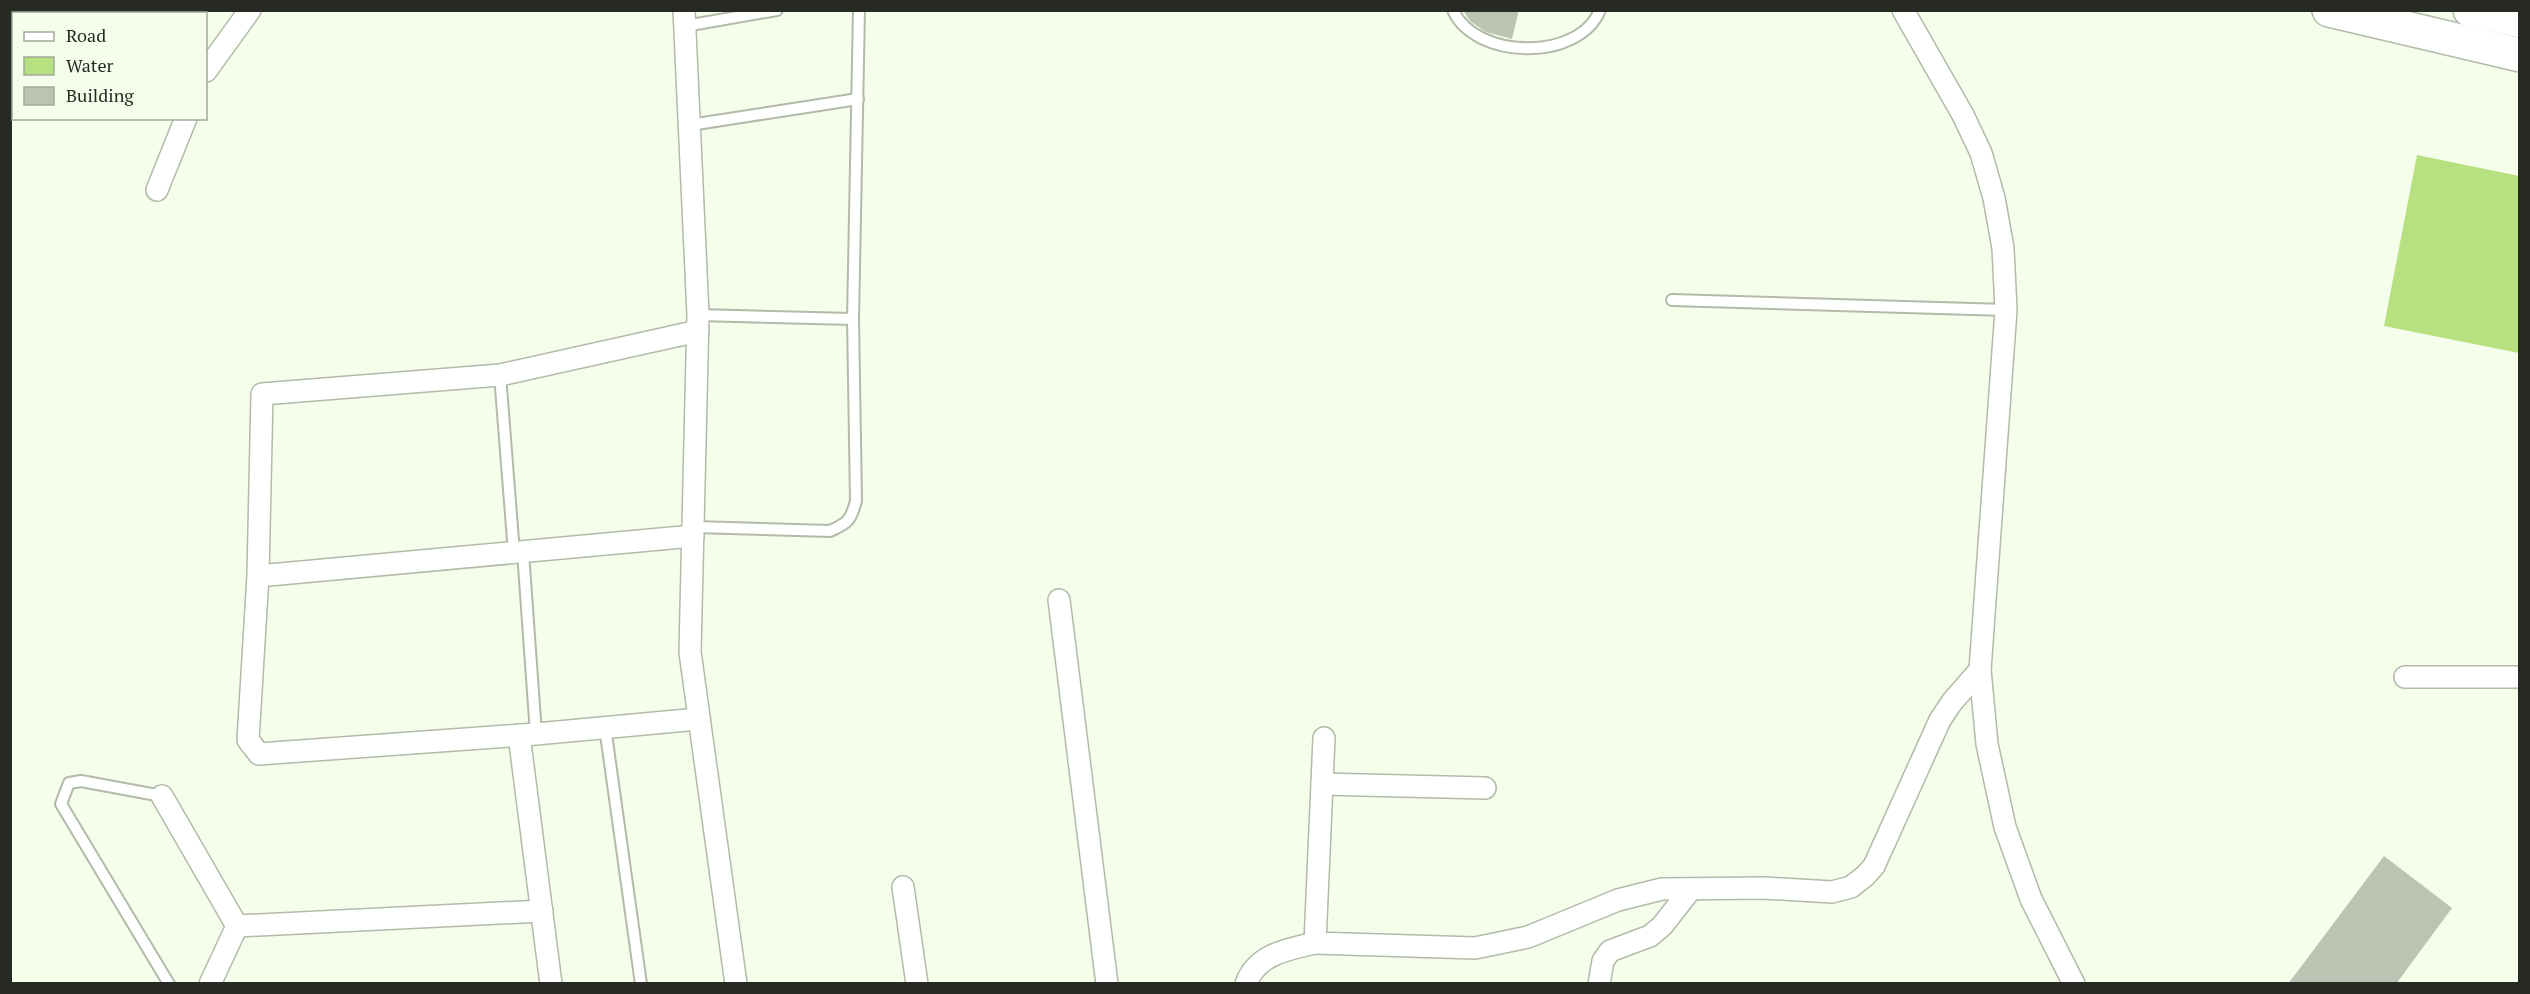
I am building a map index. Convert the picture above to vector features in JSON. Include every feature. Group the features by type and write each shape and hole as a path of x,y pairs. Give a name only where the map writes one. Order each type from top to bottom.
{"main road":[{"path":"2329,10 2520,55"},
{"path":"2470,10 2520,21"}],"street":[{"path":"207,70 250,10"},
{"path":"1903,10 1963,115 1981,153 1994,198 2003,248 2006,310 1980,670 1987,744 2005,827 2031,899 2062,965 2074,984"},
{"path":"685,18 698,323 690,652 736,984"},
{"path":"157,190 185,120"},
{"path":"698,323 500,375 262,394 258,576 248,740 259,754 527,735 698,719"},
{"path":"258,576 518,552 694,531"},
{"path":"1059,600 1107,984"},
{"path":"1246,984 1254,968 1270,956 1285,949 1315,944 1475,948 1528,937 1618,900 1662,889 1764,888 1832,892 1851,887 1874,866 1940,720 1952,702 1980,670"},
{"path":"2405,677 2520,677"},
{"path":"527,735 542,911 551,984"},
{"path":"1315,944 1324,738"},
{"path":"1322,784 1485,788"},
{"path":"162,796 237,926"},
{"path":"903,887 916,984"},
{"path":"1599,984 1603,961 1610,951 1650,936 1662,926 1691,889"},
{"path":"237,926 542,911"},
{"path":"210,984 237,926"}],"lane":[{"path":"685,18 777,10"},
{"path":"694,531 830,531 843,525 852,517 856,501 853,319 859,10"},
{"path":"1452,10 1458,22 1483,40 1512,49 1566,42 1581,35 1595,23 1600,10"},
{"path":"690,125 858,99"},
{"path":"1672,300 2006,310"},
{"path":"698,323 853,319"},
{"path":"500,375 518,552 527,735"},
{"path":"605,727 641,984"},
{"path":"162,796 81,781 69,783 61,804 169,984"}],"water":[{"path":"2417,155 2519,176 2519,353 2384,326"}],"building":[{"path":"1463,10 1519,10 1512,39 1486,32 1470,21"},
{"path":"2384,856 2452,908 2396,984 2288,984"}]}
